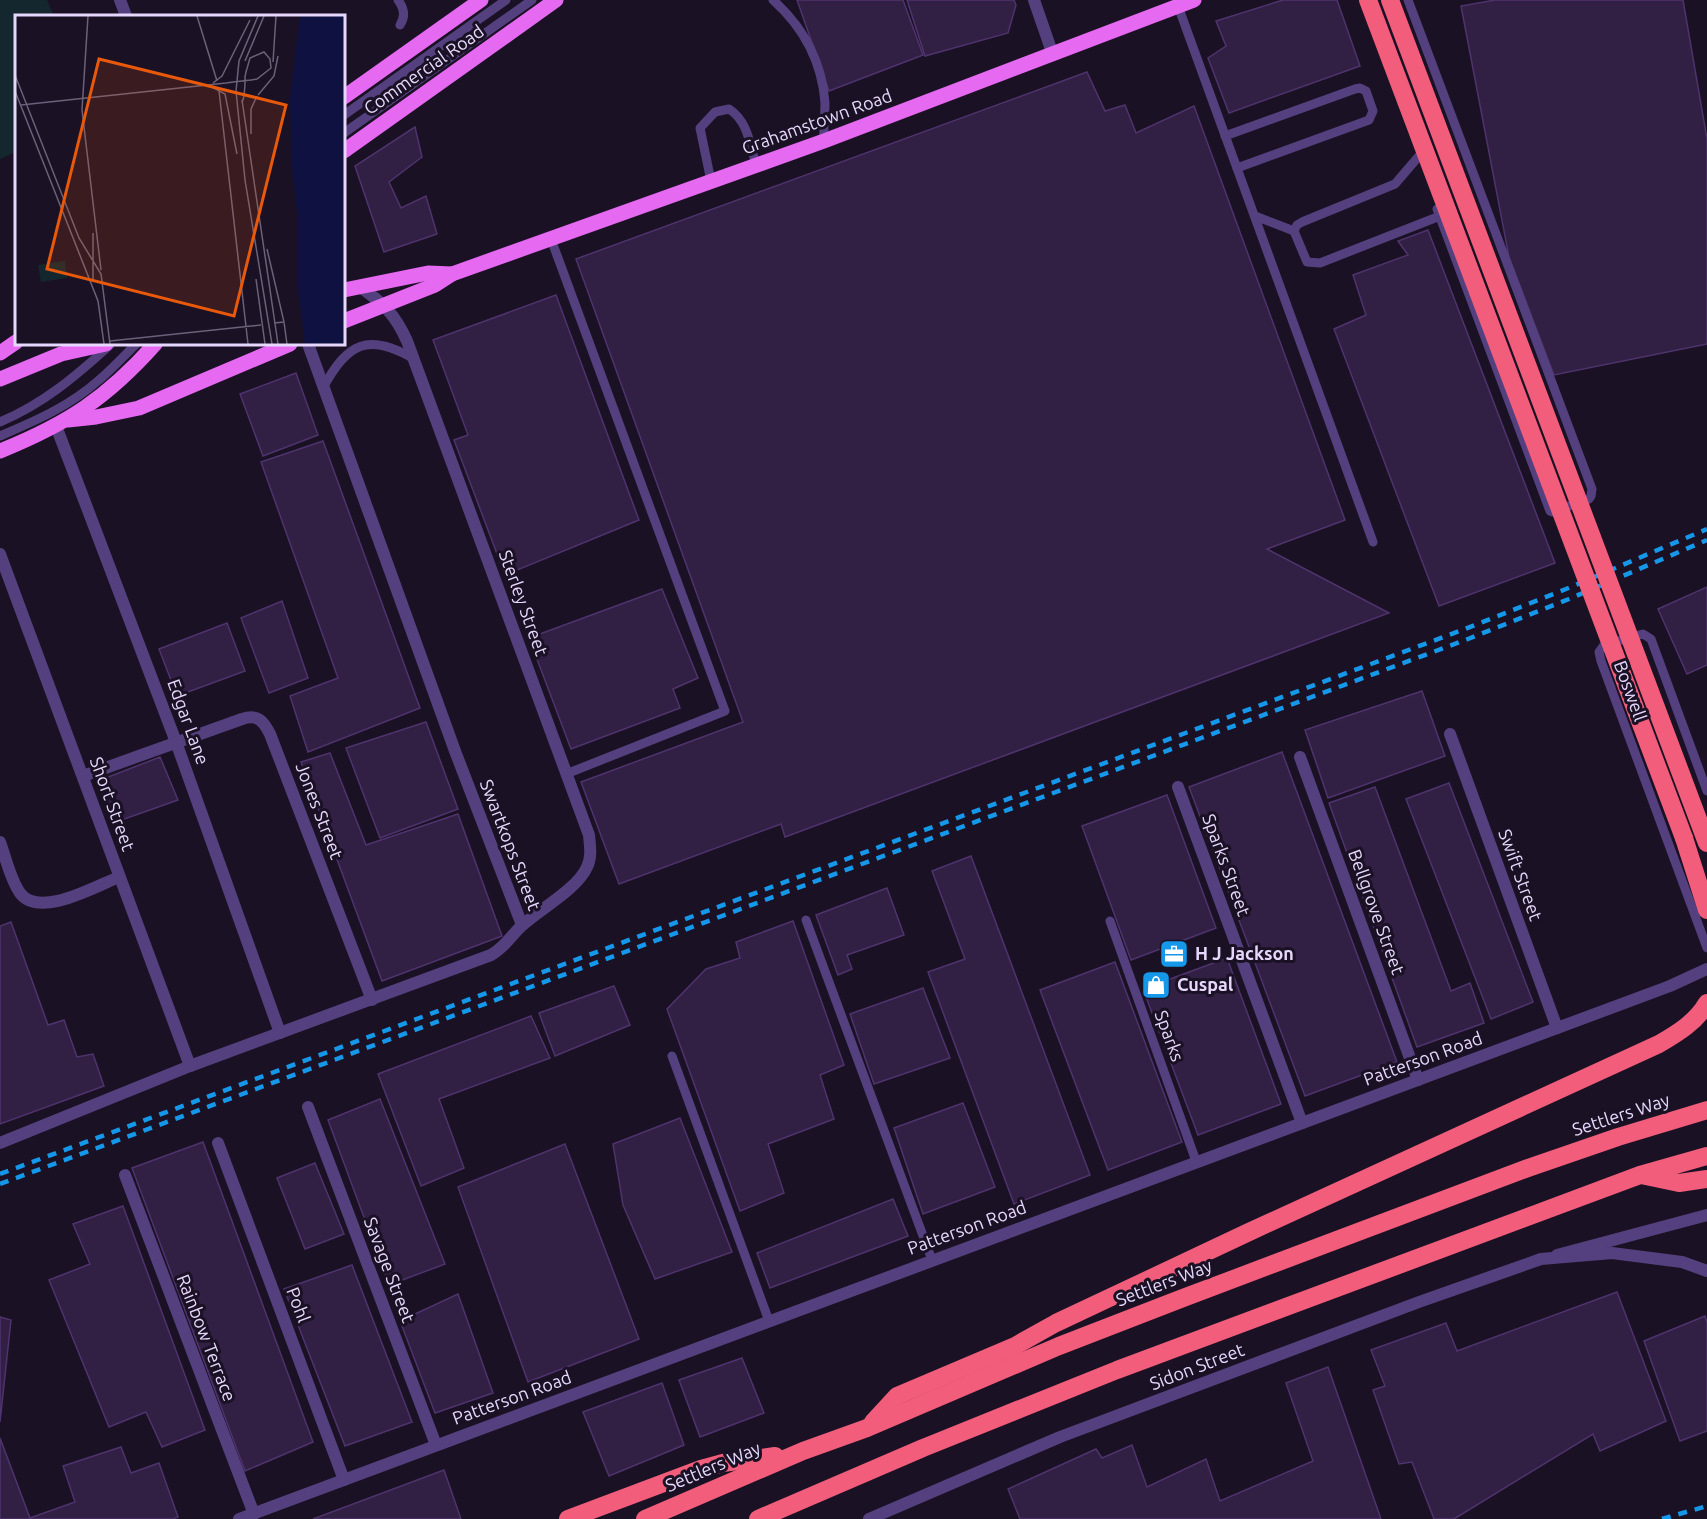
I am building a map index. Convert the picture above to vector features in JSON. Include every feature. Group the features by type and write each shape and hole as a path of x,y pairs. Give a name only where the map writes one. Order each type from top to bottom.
{"highway":[{"path":"1368,0 1707,894"},
{"path":"1390,0 1707,843"},
{"path":"1684,838 1707,910"},
{"path":"867,1428 897,1396 1015,1346 1056,1323 1249,1232 1631,1058 1680,1032 1695,1019 1707,1003"},
{"name":"Settlers Way","path":"645,1519 803,1451 867,1428 1059,1346 1378,1223 1618,1137 1707,1110"},
{"path":"758,1519 924,1448 1117,1370 1640,1175 1707,1156"},
{"path":"1640,1175 1679,1183 1707,1179"},
{"path":"568,1519 701,1469 723,1463 803,1451"}],"main road":[{"name":"Commercial Road","path":"345,96 481,0"},
{"name":"Commercial Road","path":"345,150 556,0"},
{"name":"Grahamstown Road","path":"345,321 435,285 452,274 824,141 1194,0"},
{"name":"Grahamstown Road","path":"345,290 428,273 452,274"},
{"path":"0,353 15,343"},
{"path":"0,379 61,354 101,345"},
{"path":"0,451 62,423 116,386 154,345"},
{"path":"62,423 139,408 288,345"}],"street":[{"path":"120,0 126,15"},
{"path":"1034,0 1053,55"},
{"name":"Sterley Street","path":"359,286 384,305 399,324 414,358 589,835 591,850 587,868 578,880 522,925"},
{"name":"Swartkops Street","path":"0,1143 190,1066 491,955 503,948 522,925 451,740 308,345"},
{"name":"Edgar Lane","path":"62,423 280,1033"},
{"name":"Short Street","path":"0,554 190,1066"},
{"name":"Jones Street","path":"83,776 176,741 249,716 255,716 265,724 372,1000"},
{"name":"Swift Street","path":"1450,734 1557,1028"},
{"name":"Bellgrove Street","path":"1300,756 1418,1080"},
{"name":"Sparks Street","path":"1178,787 1302,1123"},
{"path":"0,842 21,894 33,902 48,903 64,899 119,877"},
{"name":"Patterson Road","path":"239,1519 1670,986 1707,969"},
{"name":"Savage Street","path":"308,1107 436,1445"},
{"name":"Pohl","path":"218,1143 344,1480"},
{"name":"Rainbow Terrace","path":"125,1175 254,1514"},
{"name":"Sidon Street","path":"869,1519 1060,1437 1419,1302 1541,1259 1707,1215"},
{"name":"Sidon Street","path":"1541,1259 1612,1253 1682,1262 1707,1271"}],"lane":[{"path":"398,0 402,5 404,15 400,25"},
{"path":"345,114 506,0"},
{"path":"345,133 532,0"},
{"path":"773,0 809,42 818,64 825,101 824,141"},
{"path":"1361,0 1552,512 1589,499 1592,489 1408,0"},
{"path":"1178,6 1373,542"},
{"path":"1225,136 1355,89 1360,88 1366,91 1370,101 1373,111 1369,120 1237,168"},
{"path":"711,181 700,128 715,112 729,109 738,115 744,123 756,165"},
{"path":"1294,231 1302,222 1395,184 1419,156"},
{"path":"1255,216 1294,231 1307,262 1320,263 1440,216"},
{"path":"551,239 725,711 566,774"},
{"path":"324,388 335,366 343,357 362,346 374,344 387,346 414,358"},
{"path":"0,422 35,405 65,385 111,345"},
{"path":"0,436 54,411 83,393 135,345"},
{"name":"Boswell","path":"1707,791 1651,639 1643,634 1604,645 1599,652 1601,661 1707,948"},
{"path":"806,920 932,1260"},
{"name":"Sparks","path":"1110,921 1197,1161"},
{"path":"672,1056 769,1321"}],"shaded area":[{"path":"0,0 47,0 54,15 15,15 15,152 0,159"}],"building":[{"path":"797,0 903,0 923,55 829,91"},
{"path":"907,0 1014,0 1016,5 1008,33 925,56"},
{"path":"1283,0 1337,0 1360,66 1229,113 1208,58 1226,46 1216,21"},
{"path":"1495,0 1683,0 1707,139 1707,344 1554,375 1509,257 1461,6"},
{"path":"1087,72 1105,111 1125,105 1136,133 1194,106 1345,520 1267,549 1389,613 785,837 781,824 619,884 581,782 743,722 576,259"},
{"path":"415,127 422,157 389,182 401,208 426,196 437,234 384,252 355,166"},
{"path":"1428,230 1555,563 1439,606 1334,329 1366,315 1353,275 1408,255 1398,241"},
{"path":"556,295 639,520 505,575 454,440 468,435 433,340"},
{"path":"296,373 318,435 263,456 240,394"},
{"path":"323,441 420,708 308,752 290,696 338,678 261,462"},
{"path":"1707,587 1707,665 1687,674 1658,609"},
{"path":"662,589 698,678 673,689 680,708 571,749 529,638"},
{"path":"282,601 308,678 269,693 241,618"},
{"path":"227,623 245,671 177,696 159,649"},
{"path":"1422,691 1445,756 1328,798 1305,730"},
{"path":"426,722 458,809 380,838 346,748"},
{"path":"1282,752 1397,1062 1305,1096 1189,787"},
{"path":"330,753 366,845 458,814 502,936 382,981 301,762"},
{"path":"160,757 178,800 113,823 98,781"},
{"path":"1449,783 1533,1002 1491,1019 1406,799"},
{"path":"1375,787 1451,991 1470,983 1484,1023 1417,1047 1329,803"},
{"path":"1167,795 1216,928 1131,960 1082,826"},
{"path":"971,856 1090,1175 1014,1204 928,972 965,959 932,871"},
{"path":"887,888 904,935 847,955 852,969 838,975 816,915"},
{"path":"793,921 844,1065 820,1075 834,1119 768,1144 784,1193 740,1211 667,1009 706,969 740,958 736,942"},
{"path":"11,922 48,1025 64,1020 77,1057 93,1054 104,1086 0,1124 0,926"},
{"path":"1227,958 1281,1104 1198,1135 1143,989"},
{"path":"1115,962 1182,1142 1108,1170 1040,990"},
{"path":"614,986 630,1025 555,1056 539,1013"},
{"path":"923,988 950,1058 874,1084 850,1014"},
{"path":"531,1016 550,1058 439,1099 464,1168 421,1186 378,1074"},
{"path":"380,1099 445,1264 389,1285 328,1120"},
{"path":"963,1103 995,1187 923,1214 894,1128"},
{"path":"680,1118 732,1252 655,1279 623,1205 613,1144"},
{"path":"203,1142 313,1442 245,1471 132,1168"},
{"path":"565,1144 639,1339 528,1382 458,1187"},
{"path":"315,1163 344,1234 305,1249 277,1178"},
{"path":"893,1199 908,1236 770,1288 757,1253"},
{"path":"123,1206 205,1430 162,1447 146,1412 109,1427 49,1280 90,1264 73,1224"},
{"path":"352,1265 412,1422 345,1446 284,1289"},
{"path":"1617,1292 1666,1421 1600,1451 1593,1434 1454,1519 1434,1519 1412,1462 1399,1464 1373,1390 1385,1386 1371,1350 1446,1323 1457,1351"},
{"path":"458,1294 493,1393 435,1413 400,1321"},
{"path":"1705,1316 1707,1323 1707,1431 1680,1441 1644,1341"},
{"path":"0,1317 11,1320 0,1422"},
{"path":"742,1358 764,1413 700,1437 679,1380"},
{"path":"1328,1367 1381,1519 1020,1519 1008,1489 1096,1449 1102,1458 1132,1445 1147,1487 1206,1459 1220,1501 1313,1461 1286,1383"},
{"path":"662,1383 684,1445 609,1476 583,1412"},
{"path":"0,1438 30,1518 75,1502 63,1466 121,1447 131,1473 159,1463 178,1517 173,1519 0,1519"},
{"path":"444,1470 461,1519 313,1519"}],"railway":[{"path":"0,1174 1465,629 1707,529"},
{"path":"0,1184 1468,639 1707,540"},
{"path":"1662,1519 1707,1506"}],"place":[{"name":"H J Jackson","path":"1174,954"},
{"name":"Cuspal","path":"1156,985"}]}
